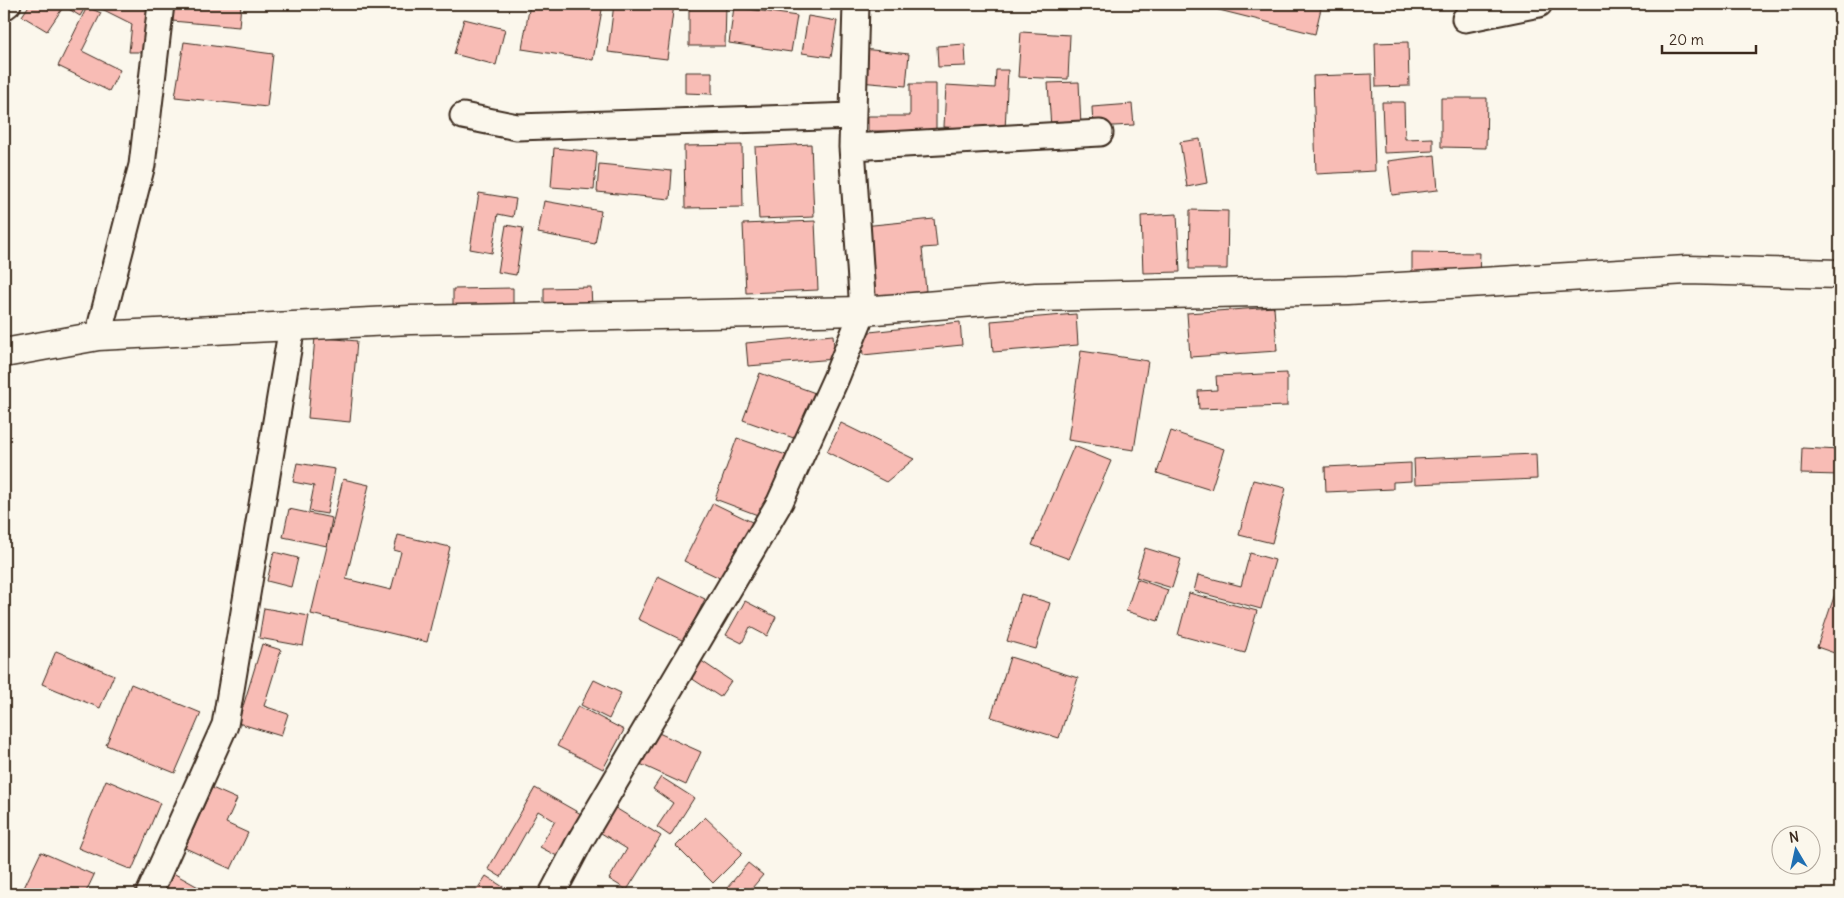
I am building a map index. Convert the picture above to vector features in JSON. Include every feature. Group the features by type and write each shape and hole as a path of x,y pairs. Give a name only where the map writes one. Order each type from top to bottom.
{"street":[{"path":"4,7 8,4"},
{"path":"98,336 142,165 161,4"},
{"path":"552,894 580,841 780,502 836,378 863,311 852,147 856,4"},
{"path":"1465,19 1539,4"},
{"path":"463,116 517,127 853,116"},
{"path":"852,147 1100,133"},
{"path":"4,353 98,336 410,320 863,311 1036,297 1348,290 1687,270 1840,274"},
{"path":"149,894 225,725 292,326"}],"building":[{"path":"30,4 87,4 80,16 64,6 47,31 22,16"},
{"path":"92,4 133,4 150,10 146,52 129,52 132,24"},
{"path":"173,4 241,4 239,27 172,21"},
{"path":"530,4 603,4 593,60 522,49"},
{"path":"614,4 674,4 667,59 608,52"},
{"path":"689,4 726,5 725,46 689,46"},
{"path":"764,4 800,4 799,10"},
{"path":"1195,4 1322,4 1315,34"},
{"path":"87,7 101,13 82,51 120,70 109,91 58,66"},
{"path":"734,7 797,16 791,52 729,43"},
{"path":"808,16 837,21 831,57 802,53"},
{"path":"464,19 505,29 496,65 454,54"},
{"path":"1021,32 1070,35 1068,79 1018,77"},
{"path":"184,42 273,54 267,107 175,97"},
{"path":"1408,42 1409,86 1376,87 1375,43"},
{"path":"965,44 966,66 938,67 937,46"},
{"path":"863,49 909,54 906,86 859,82"},
{"path":"996,70 1008,70 1005,130 944,127 946,85 995,88"},
{"path":"685,72 712,72 712,94 685,93"},
{"path":"1372,74 1375,171 1316,174 1313,76"},
{"path":"1079,82 1081,127 1051,128 1048,83"},
{"path":"910,84 936,84 936,131 868,131 868,116 910,116"},
{"path":"1441,98 1487,98 1486,148 1441,147"},
{"path":"1382,102 1404,102 1405,139 1433,138 1433,151 1384,153"},
{"path":"1132,104 1134,125 1093,127 1092,107"},
{"path":"1200,139 1207,183 1187,187 1180,142"},
{"path":"811,144 814,217 759,219 755,147"},
{"path":"742,145 743,207 685,208 684,146"},
{"path":"554,148 597,152 594,190 551,187"},
{"path":"1435,155 1438,190 1392,195 1388,161"},
{"path":"599,164 672,171 670,199 597,192"},
{"path":"479,193 516,199 513,217 498,214 492,253 470,249"},
{"path":"544,201 601,211 595,244 538,233"},
{"path":"1190,210 1228,211 1227,269 1189,269"},
{"path":"1177,214 1180,272 1143,273 1141,216"},
{"path":"934,219 937,247 922,248 926,291 870,297 863,226"},
{"path":"815,221 818,290 746,293 743,224"},
{"path":"506,225 523,228 516,275 498,272"},
{"path":"1412,252 1480,253 1479,276 1412,275"},
{"path":"591,287 592,307 544,308 544,288"},
{"path":"513,288 513,305 453,306 453,289"},
{"path":"1274,307 1277,351 1190,357 1187,313"},
{"path":"1076,314 1078,345 993,352 991,321"},
{"path":"960,322 962,345 863,355 861,333"},
{"path":"833,335 835,359 748,366 746,343"},
{"path":"315,337 357,341 350,422 308,418"},
{"path":"1081,351 1148,361 1134,450 1068,440"},
{"path":"760,373 818,394 802,441 743,420"},
{"path":"1287,373 1287,406 1199,409 1198,391 1217,390 1216,376"},
{"path":"841,423 914,459 886,482 827,452"},
{"path":"1171,431 1224,449 1211,490 1157,473"},
{"path":"737,438 786,455 763,517 715,499"},
{"path":"1074,446 1111,461 1069,559 1032,545"},
{"path":"1802,448 1840,450 1840,475 1801,474"},
{"path":"1536,454 1537,479 1415,484 1414,459"},
{"path":"297,463 335,469 327,514 309,511 314,486 293,482"},
{"path":"1411,463 1411,481 1393,482 1393,489 1326,492 1325,467"},
{"path":"343,479 369,485 346,579 391,590 401,552 394,550 398,535 450,547 427,642 311,614"},
{"path":"1253,480 1286,488 1272,543 1239,535"},
{"path":"713,503 752,522 724,580 684,561"},
{"path":"289,509 332,518 327,546 283,537"},
{"path":"1145,548 1181,559 1172,588 1136,577"},
{"path":"274,552 298,558 291,587 267,581"},
{"path":"1250,553 1275,560 1261,609 1194,591 1198,575 1241,586"},
{"path":"658,576 705,599 684,641 638,619"},
{"path":"1137,579 1168,590 1158,621 1126,611"},
{"path":"1840,579 1840,655 1817,647"},
{"path":"1189,593 1257,611 1245,653 1178,635"},
{"path":"1021,594 1050,603 1036,649 1007,641"},
{"path":"745,601 776,617 767,636 750,627 742,643 726,635"},
{"path":"264,608 309,616 303,646 259,638"},
{"path":"262,644 281,650 264,706 288,714 281,736 238,723"},
{"path":"56,651 114,675 100,708 42,684"},
{"path":"1010,657 1078,678 1059,738 991,717"},
{"path":"700,660 731,681 720,697 688,676"},
{"path":"594,680 621,693 609,719 581,705"},
{"path":"131,684 201,713 175,773 106,745"},
{"path":"578,706 624,730 603,769 557,746"},
{"path":"652,730 701,752 686,785 638,763"},
{"path":"661,777 694,798 670,836 657,827 673,803 653,789"},
{"path":"106,780 160,803 132,870 78,848"},
{"path":"212,788 237,799 226,823 248,833 231,869 185,848"},
{"path":"535,788 581,814 557,856 540,847 555,821 538,811 501,877 488,869"},
{"path":"609,804 661,836 627,890 609,879 627,849 593,828"},
{"path":"705,817 743,853 713,883 676,846"},
{"path":"41,852 94,875 85,894 21,894"},
{"path":"748,863 763,875 747,894 722,894"},
{"path":"173,873 211,894 160,894"},
{"path":"486,876 514,894 474,894"}]}
